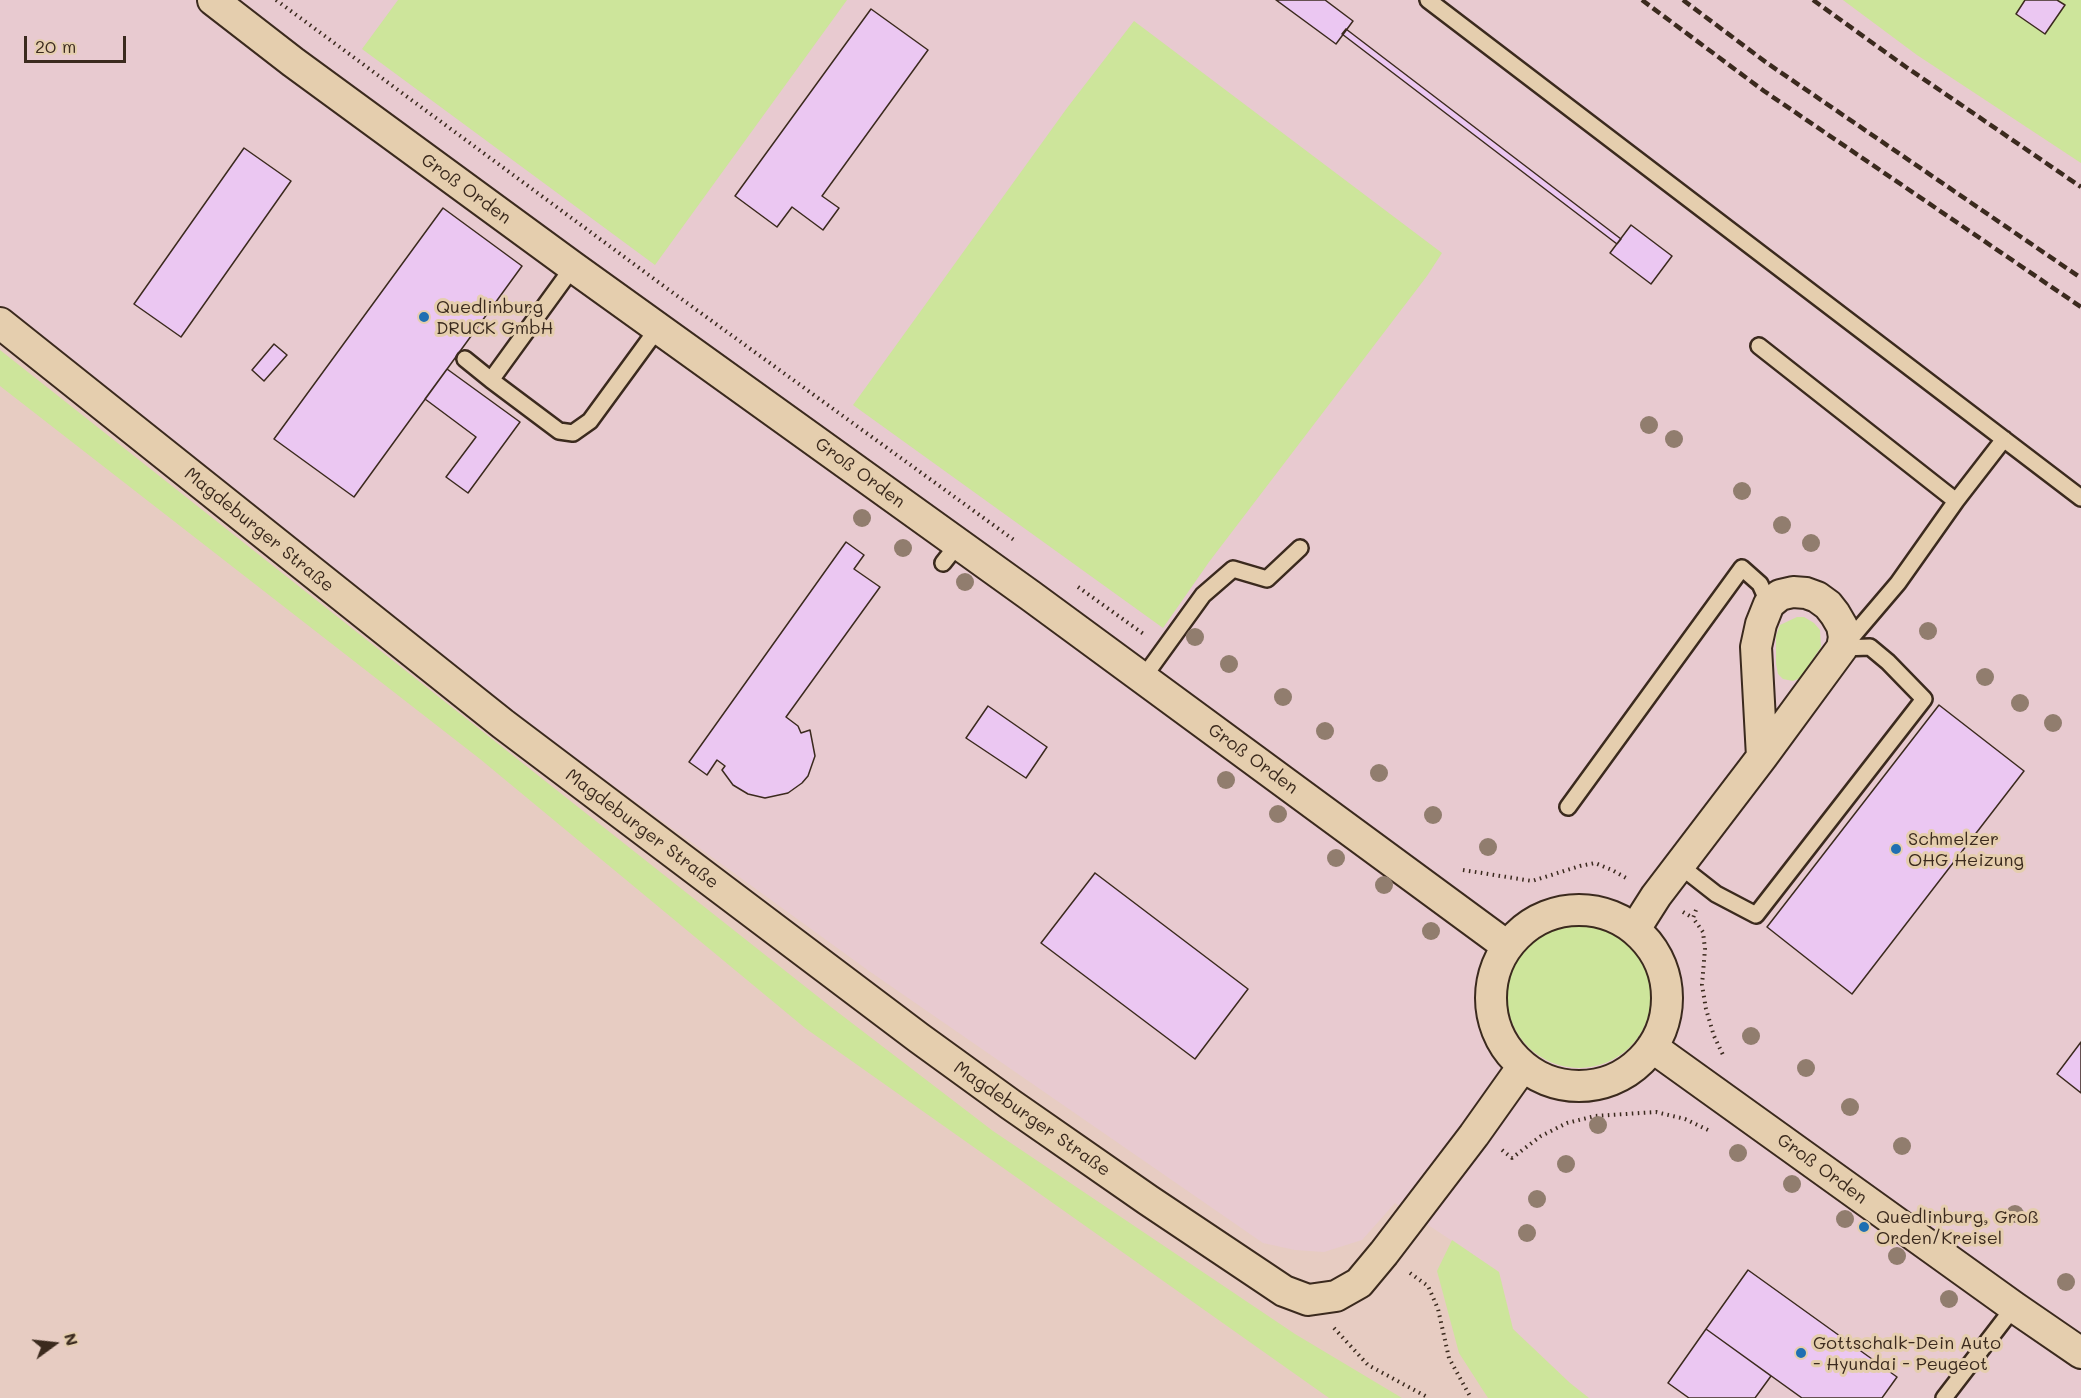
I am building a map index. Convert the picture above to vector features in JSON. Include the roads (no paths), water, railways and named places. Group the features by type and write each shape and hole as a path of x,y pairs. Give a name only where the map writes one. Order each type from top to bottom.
{"street":[{"name":"Groß Orden","path":"213,0 293,62 658,328 950,554 1143,678 1507,946"},
{"name":"Magdeburger Straße","path":"0,323 503,723 919,1038 1158,1207 1284,1291 1308,1300 1336,1296 1359,1283 1477,1131 1523,1066"},
{"path":"1635,929 1656,896 1762,757 1842,648 1845,637 1842,626 1828,605 1817,597 1794,592 1780,595 1769,604 1761,624 1756,647 1762,757"},
{"path":"1582,909 1610,915 1635,929 1652,948 1663,972 1667,998 1664,1024 1652,1047 1636,1066 1615,1078 1592,1086 1568,1085 1544,1079 1523,1066 1505,1046 1494,1022 1491,996 1495,970 1507,946 1528,926 1553,913 1582,909"},
{"name":"Groß Orden","path":"1652,1047 2081,1353"}],"lane":[{"path":"1428,0 2081,498"},
{"path":"491,380 573,267"},
{"path":"465,359 559,431 573,433 590,421 658,328"},
{"path":"1759,346 1956,501"},
{"path":"1842,648 1898,582 2004,439"},
{"path":"1143,678 1203,595 1233,569 1267,579 1300,548"},
{"path":"1568,807 1742,568 1760,584 1769,604"},
{"path":"1679,865 1716,894 1756,915 1923,699 1888,662 1870,647 1842,648"},
{"path":"1944,1398 2014,1307"}],"railway":[{"path":"1642,0 1764,91 2081,307"},
{"path":"1683,0 1767,63 2081,278"},
{"path":"1813,0 2081,187"}],"place":[{"name":"Quedlinburg DRUCK GmbH","path":"424,317"},
{"name":"Schmelzer OHG Heizung","path":"1896,849"},
{"name":"Quedlinburg, Groß Orden/Kreisel","path":"1864,1227"},
{"name":"Gottschalk-Dein Auto - Hyundai - Peugeot","path":"1801,1353"}]}
